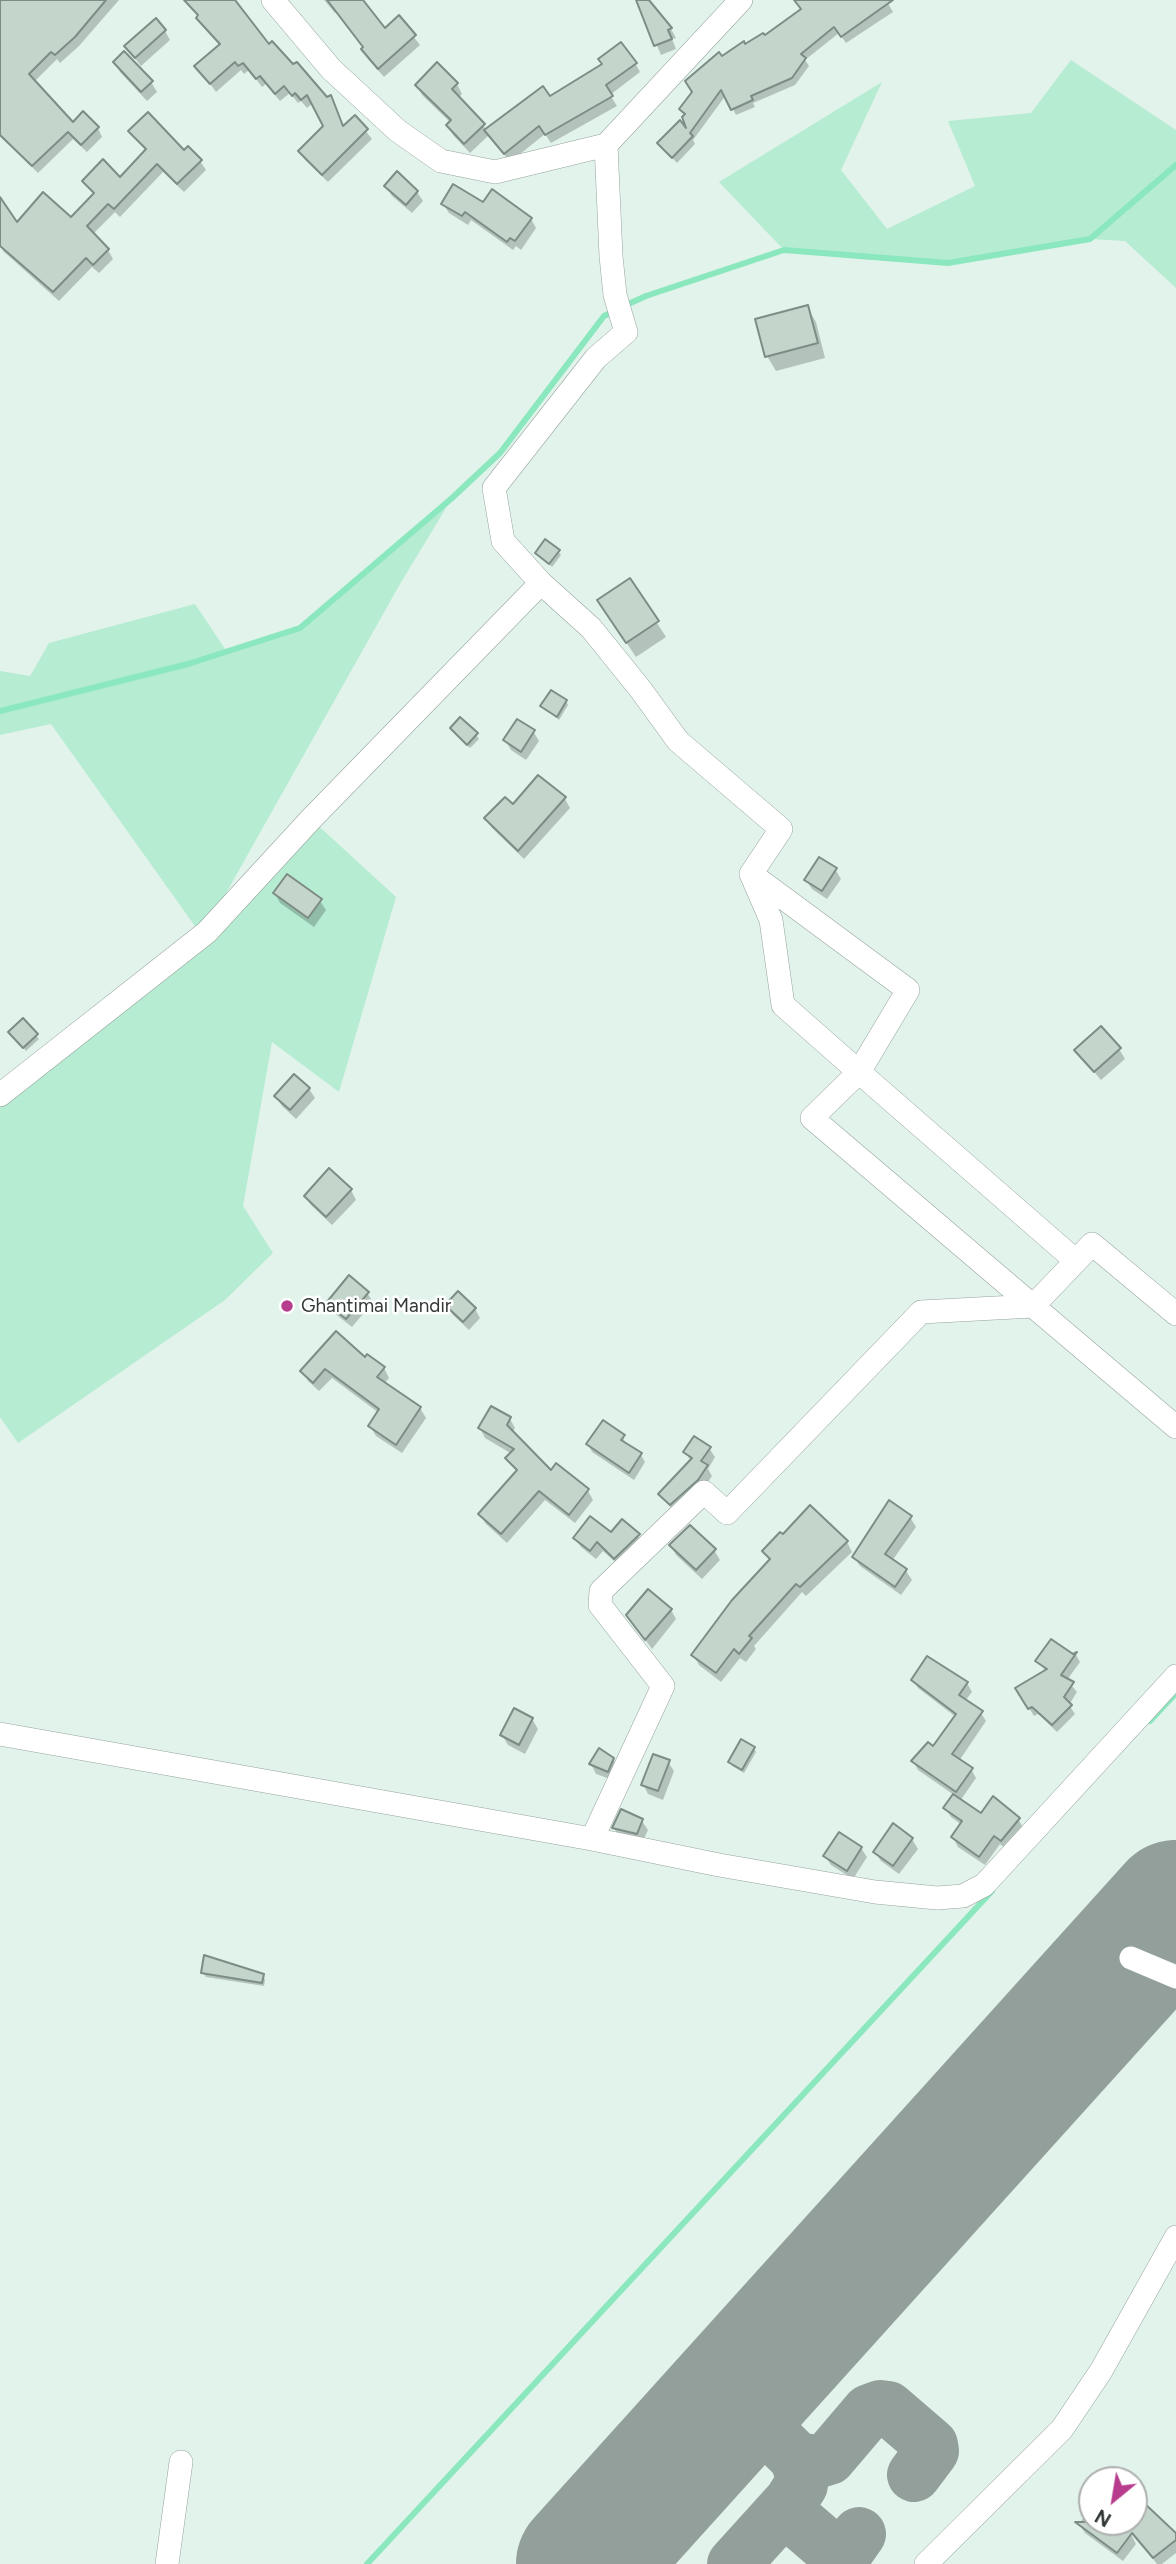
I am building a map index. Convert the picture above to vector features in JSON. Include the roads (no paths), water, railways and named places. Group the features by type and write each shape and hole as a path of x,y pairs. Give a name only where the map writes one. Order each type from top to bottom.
{"street":[{"path":"273,0 331,69 398,131 441,161 495,172 606,145 741,0"},
{"path":"606,145 615,295 626,332 596,358 494,488 503,541 541,583 591,628 678,741 781,829 751,874"},
{"path":"0,1095 207,932 311,818 541,583"},
{"path":"751,874 771,920 783,1005 1076,1261"},
{"path":"751,874 908,990 859,1072 812,1118 1176,1427"},
{"path":"592,1839 663,1686 600,1605 601,1591 704,1492 727,1513 921,1312 1033,1306 1092,1244 1176,1314"},
{"path":"0,1734 592,1839 719,1865 874,1892 937,1898 963,1896 984,1885 1176,1676"},
{"path":"1131,1958 1176,1977"},
{"path":"926,2564 1062,2429 1101,2371 1176,2237"},
{"path":"167,2564 181,2462"}],"waterway":[{"path":"624,306 646,296 784,250 948,263 1090,239 1176,165"},
{"path":"0,711 188,664 300,628 452,498 500,453 604,316 615,311"},
{"path":"1150,1721 1176,1693"},
{"path":"367,2564 992,1891"}],"place":[{"name":"Ghantimai Mandir","path":"287,1306"}]}
